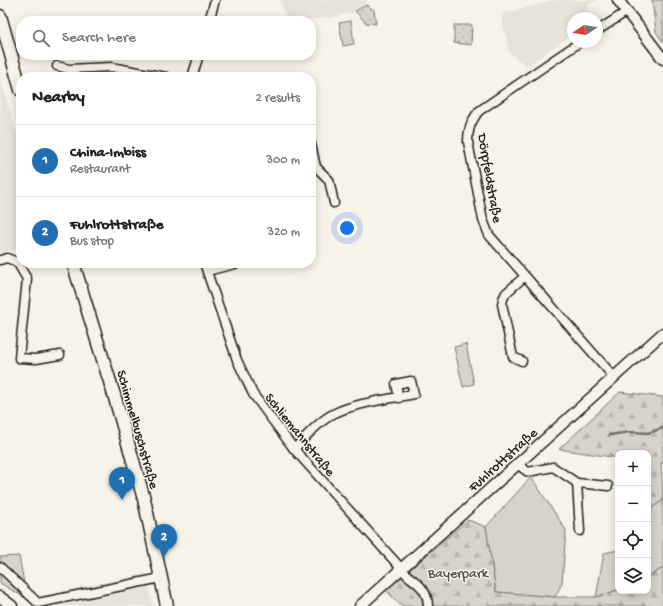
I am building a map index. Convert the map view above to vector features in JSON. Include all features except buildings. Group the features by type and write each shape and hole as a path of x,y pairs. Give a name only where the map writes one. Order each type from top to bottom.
{"main road":[{"path":"0,16 16,72"},
{"name":"Schimmelbuschstraße","path":"75,268 115,398 142,492 167,606"}],"street":[{"path":"210,16 215,0"},
{"path":"618,0 663,59"},
{"path":"603,27 626,12"},
{"name":"Dörpfeldstraße","path":"571,48 478,111 472,119 468,130 468,142 486,230 493,241 524,277 614,377"},
{"path":"193,72 197,60"},
{"path":"57,66 69,69 111,66 141,72"},
{"path":"316,167 329,180 334,203"},
{"path":"0,260 7,258 16,260"},
{"path":"22,268 27,279 18,358 36,359 60,355"},
{"name":"Schliemannstraße","path":"205,268 237,360 248,385 273,422 294,449 401,569 422,587 428,599 428,606"},
{"path":"206,272 221,268"},
{"path":"522,361 513,357 502,304 506,293 524,277"},
{"name":"Fuhlrottstraße","path":"360,606 663,333"},
{"path":"294,449 332,414 346,408 399,398"},
{"path":"517,464 528,472 553,467 577,483 608,486"},
{"path":"577,483 580,531"},
{"path":"0,567 38,603 161,578"},
{"path":"0,597 12,606"}],"shaded area":[{"path":"280,0 366,0 367,2 353,13 328,18 316,19 316,16 285,16"},
{"path":"555,0 597,0 586,7 589,12 567,12 567,38 527,66 509,52 501,14"},
{"path":"0,77 16,131 16,249 0,253"},
{"path":"146,573 153,606 34,606 27,599"}],"green space":[{"path":"652,0 663,0 663,42 656,32"},
{"path":"366,5 374,10 376,24 366,23 355,11"},
{"path":"351,21 354,44 343,46 339,23"},
{"path":"454,25 472,25 471,45 454,43"},
{"path":"466,344 474,384 463,387 454,347"},
{"path":"620,392 663,397 663,463 661,463 663,500 652,508 651,450 615,450 615,458 559,449"},
{"path":"531,477 566,530 562,583 555,597 496,592 486,527"},
{"path":"663,500 663,568 651,575 651,513 652,508"},
{"name":"Bayerpark","path":"468,520 486,527 496,592 555,597 596,597 615,591 615,594 651,594 651,575 663,568 663,606 401,606 386,590"},
{"path":"615,551 615,591 596,597 604,553"},
{"path":"19,556 27,599 0,583 0,557"}],"waterway":[{"path":"609,435 630,432 648,433 663,428"}],"place":[{"name":"China-Imbiss","path":"122,500"},
{"name":"Fuhlrottstraße","path":"164,557"}]}
